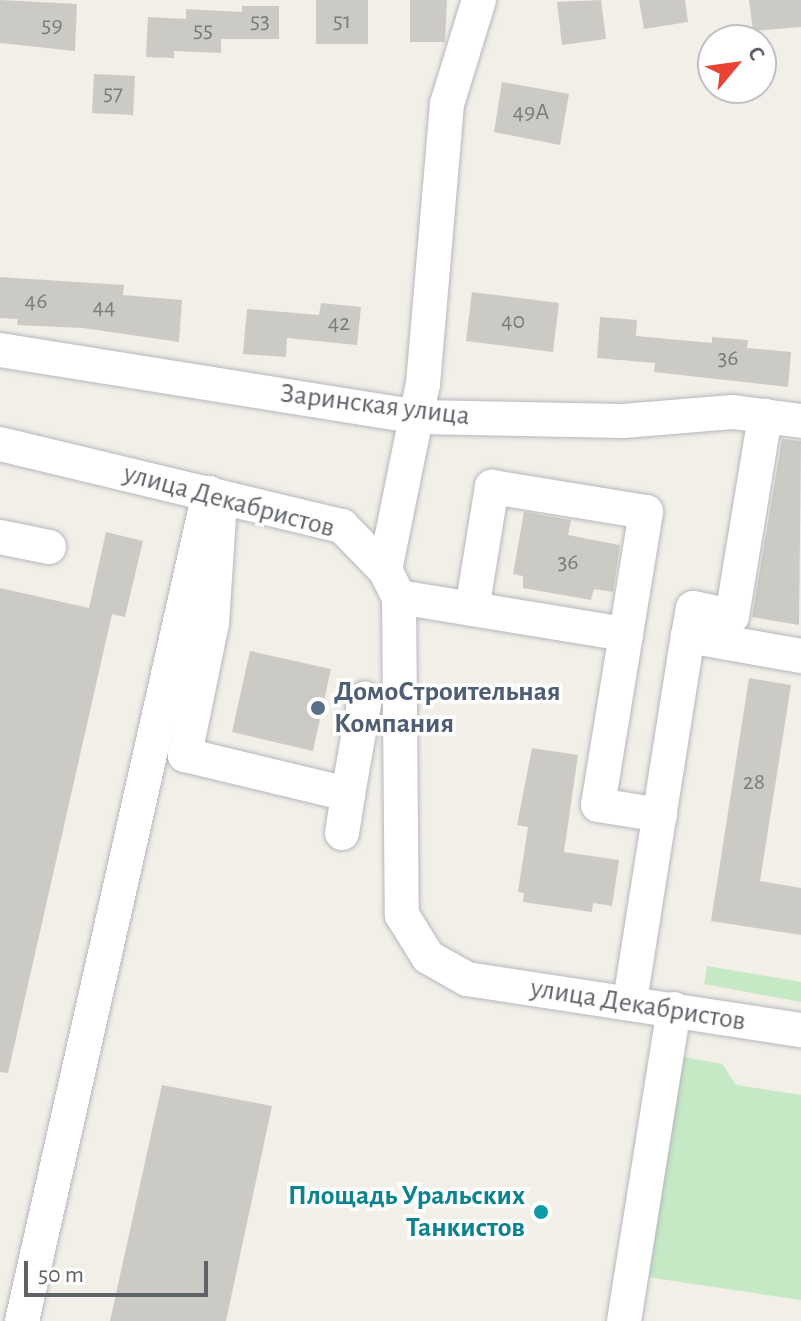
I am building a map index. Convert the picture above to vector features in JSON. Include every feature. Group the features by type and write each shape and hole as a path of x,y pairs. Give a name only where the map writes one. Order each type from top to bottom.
{"street":[{"path":"479,0 447,104 419,417 392,584 472,609 626,634"},
{"name":"Заринская улица","path":"0,350 419,417 623,421 733,412 801,421"},
{"path":"630,1001 693,608 732,616 765,416"},
{"name":"улица Декабристов","path":"0,444 342,526 392,584 402,915 428,957 467,979 630,1001 801,1030"},
{"path":"472,609 492,487 646,512 598,805 660,815"},
{"path":"215,494 212,623 185,755 348,794"},
{"path":"22,1321 215,494"},
{"path":"0,537 49,547"},
{"path":"688,636 801,656"},
{"path":"342,833 365,699"},
{"path":"624,1321 674,1009"}],"green space":[{"path":"707,966 801,982 801,1002 704,984"},
{"path":"679,1056 722,1064 736,1085 801,1095 801,1300 647,1277"}],"building":[{"path":"0,0 77,4 75,51 0,43"},
{"path":"316,0 368,0 368,44 316,44"},
{"path":"410,0 447,0 445,42 410,42"},
{"path":"601,0 606,39 562,45 557,2"},
{"path":"639,0 685,0 688,22 644,29"},
{"path":"749,0 801,0 801,27 777,29 777,24 752,24"},
{"path":"242,6 279,6 279,39 221,39 221,53 174,51 174,58 146,57 148,17 186,19 186,9 242,12"},
{"path":"94,74 135,76 133,115 92,113"},
{"path":"502,82 569,94 560,145 494,132"},
{"path":"0,277 124,285 123,295 182,300 179,342 83,328 17,325 18,319 0,318"},
{"path":"472,292 559,303 553,352 466,341"},
{"path":"321,303 361,307 357,345 287,338 286,357 243,354 247,309 319,315"},
{"path":"600,317 637,320 636,336 712,343 712,337 748,340 747,348 791,352 788,387 654,372 655,363 597,358"},
{"path":"782,439 801,441 799,625 752,617"},
{"path":"524,512 571,520 568,535 620,545 613,592 594,589 591,600 523,588 523,576 513,574"},
{"path":"106,532 143,541 125,617 112,614 8,1073 0,1072 0,588 89,608"},
{"path":"250,651 331,669 313,751 232,732"},
{"path":"749,678 791,685 760,881 801,888 801,935 711,921"},
{"path":"532,748 578,755 564,852 619,860 612,906 593,903 592,912 523,902 524,893 518,892 528,827 517,825"},
{"path":"162,1085 272,1106 226,1321 110,1321"}],"place":[{"name":"ДомоСтроительная Компания","path":"318,708"},
{"name":"Площадь Уральских Танкистов","path":"541,1212"}]}
